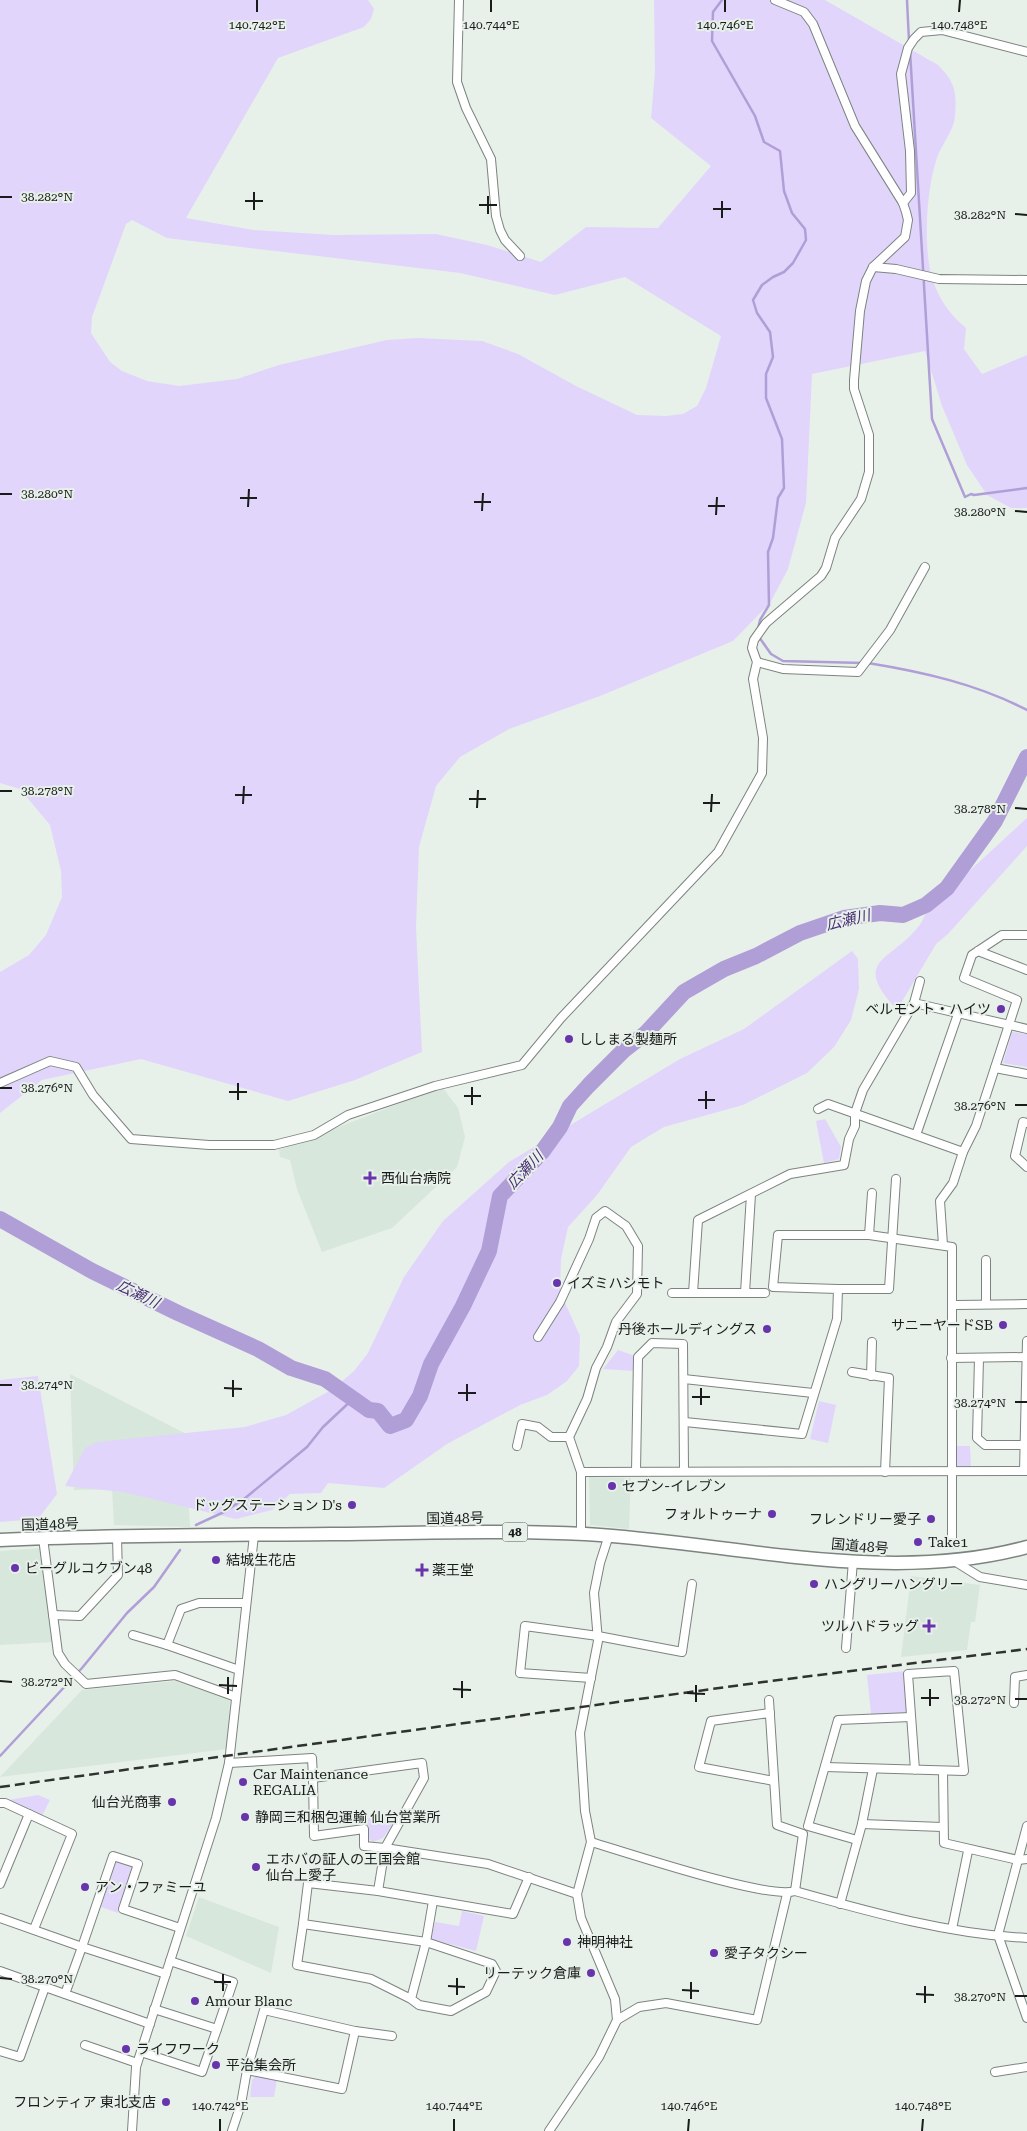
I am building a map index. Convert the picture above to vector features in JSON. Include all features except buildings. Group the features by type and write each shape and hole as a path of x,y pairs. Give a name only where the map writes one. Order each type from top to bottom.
{"highway":[{"name":"国道48号","path":"0,1540 494,1532 581,1534 609,1535 886,1564 956,1562 1027,1547"}],"street":[{"path":"459,0 457,82 466,108 491,159 496,216 500,230 505,240 520,256"},
{"path":"0,1083 50,1061 76,1067 93,1095 130,1139 209,1145 274,1145 314,1135 348,1115 435,1086 522,1065 561,1018 718,852 762,773 763,738 753,679 757,662 752,648 757,634 773,616 821,576 826,568 835,538 865,490 869,472 869,434 854,389 854,368 863,292 873,267 905,236 908,220 904,203 862,140 829,66 813,24 799,9 775,0"},
{"path":"904,203 911,193 910,151 901,74 905,55 914,39 921,32 942,30 1027,52"},
{"path":"873,267 921,274 939,279 1027,280"},
{"path":"757,662 783,669 858,672 890,630 924,567"},
{"path":"943,1245 940,1201 953,1184 964,1152 976,1126 1017,1000 964,978 972,955 1002,935 1027,935"},
{"path":"978,951 1027,970"},
{"path":"693,1293 698,1220 790,1174 844,1165 849,1139 855,1126 855,1113 871,1074 914,1002 920,981"},
{"path":"914,1002 1027,1029"},
{"path":"916,1135 958,1014"},
{"path":"995,1068 1027,1074"},
{"path":"818,1109 828,1104 964,1152"},
{"path":"1027,1123 1023,1122 1014,1156 1027,1168"},
{"path":"896,1179 891,1239 889,1289 773,1287 778,1235 869,1235 891,1239 952,1247 952,1544"},
{"path":"869,1235 872,1193"},
{"path":"745,1293 751,1194"},
{"path":"538,1338 560,1302 589,1239 596,1218 604,1211 626,1226 638,1246 637,1294 616,1322 607,1347 596,1368 587,1399 569,1437 580,1472 581,1534"},
{"path":"986,1260 986,1304"},
{"path":"685,1422 802,1434 837,1319 838,1289"},
{"path":"672,1293 765,1293"},
{"path":"956,1305 1027,1304"},
{"path":"580,1472 684,1470 1025,1471 1027,1340"},
{"path":"871,1376 872,1342"},
{"path":"636,1471 638,1358 652,1343 683,1344 684,1470"},
{"path":"951,1358 1027,1357"},
{"path":"979,1358 977,1438 985,1445 1025,1445"},
{"path":"852,1372 889,1378 885,1472"},
{"path":"684,1379 813,1393"},
{"path":"517,1446 522,1424 538,1427 551,1437 569,1437"},
{"path":"132,2131 133,2093 137,2063 216,1818 229,1763 254,1535"},
{"path":"549,2131 599,2057 617,2020 615,1998 581,1918 577,1894 591,1842 585,1811 580,1733 592,1678 598,1636 594,1593 600,1563 609,1535"},
{"path":"53,1615 80,1616 118,1575 117,1537"},
{"path":"43,1538 58,1653 65,1664 86,1684 175,1675 236,1697"},
{"path":"846,1648 852,1561"},
{"path":"956,1562 980,1577 1027,1585"},
{"path":"592,1678 520,1673 525,1626 598,1636 682,1652 692,1584"},
{"path":"167,1645 182,1609 199,1603 246,1603"},
{"path":"133,1635 239,1670"},
{"path":"825,1767 943,1772 964,1771 954,1671 908,1674 915,1770"},
{"path":"1014,1703 1015,1677 1027,1675"},
{"path":"617,2020 639,2006 666,2003 757,2020 791,1892 803,1834 777,1825 769,1700"},
{"path":"770,1713 711,1721 699,1767 774,1781"},
{"path":"857,1840 808,1826 838,1720 911,1717"},
{"path":"229,1763 312,1758 314,1836 364,1830 364,1846 488,1864 577,1894"},
{"path":"313,1778 422,1763 424,1778 385,1848 378,1891"},
{"path":"840,1904 862,1824 873,1769"},
{"path":"943,1772 942,1826 944,1843 968,1851 1018,1860 1027,1859"},
{"path":"0,1803 5,1803 72,1834 34,1929"},
{"path":"0,1884 29,1814"},
{"path":"862,1824 942,1826"},
{"path":"1027,1826 998,1935 1027,2018"},
{"path":"591,1842 704,1875 791,1892 952,1929 1027,1938"},
{"path":"952,1929 968,1851"},
{"path":"65,1994 113,1856 138,1864 123,1909 180,1928"},
{"path":"303,1924 426,1942 492,1964 496,1971 486,1992 451,2011 419,2005 411,1998 371,1979 297,1965 308,1883 378,1891 513,1914 528,1877"},
{"path":"411,1998 426,1942 433,1901"},
{"path":"0,1918 166,1974"},
{"path":"141,2052 202,2072 234,1982 170,1961"},
{"path":"0,1971 150,2024"},
{"path":"0,2051 20,2057 45,1986"},
{"path":"154,2009 217,2029"},
{"path":"232,2131 241,2104 247,2070 264,2010 355,2031 392,2036"},
{"path":"247,2070 342,2089 355,2031"},
{"path":"84,2045 137,2063"},
{"path":"995,2072 1027,2067"}],"shaded area":[{"path":"0,0 368,0 374,9 371,19 364,27 278,58 186,218 253,230 333,235 436,234 487,245 541,262 586,227 658,228 711,166 651,118 655,72 654,0 825,0 938,65 948,77 954,88 956,100 955,116 933,171 928,204 928,258 935,286 944,304 966,328 964,349 982,374 1027,355 1027,508 1011,508 987,495 967,465 942,406 925,351 812,374 806,503 788,569 770,603 733,641 600,696 509,729 460,757 436,786 419,847 416,927 422,1052 355,1080 288,1101 141,1059 42,1080 0,1113 0,972 29,955 46,935 62,897 61,871 50,825 20,789 0,783","holes":["132,220 167,238 460,273 555,295 625,277 721,336 706,388 697,406 683,414 666,416 637,415 576,386 518,354 482,341 418,338 387,340 279,365 237,379 179,386 147,381 122,371 110,362 91,333 92,317 126,224"]},
{"path":"1027,818 1027,846 948,934 936,944 897,1010 883,993 877,980 876,971 880,962 919,926 928,909"},
{"path":"852,951 858,959 859,989 851,1020 834,1047 807,1073 743,1105 664,1127 631,1147 597,1195 568,1227 561,1259 560,1292 580,1336 579,1366 567,1381 547,1395 520,1405 447,1444 384,1488 328,1483 321,1493 290,1494 272,1510 236,1519 123,1492 65,1486 85,1448 97,1442 245,1427 286,1415 333,1389 354,1371 368,1353 404,1277 443,1221 509,1162 680,1059 744,1029"},
{"path":"1012,1032 1027,1034 1027,1067 1003,1063"},
{"name":"西仙台病院","path":"442,1087 458,1108 465,1137 457,1167 392,1228 322,1252 297,1189 290,1160 280,1157 279,1150"},
{"path":"825,1119 841,1147 839,1159 824,1163 816,1121"},
{"path":"618,1350 635,1356 634,1371 603,1369"},
{"path":"70,1374 194,1438 187,1472 190,1527 114,1525 112,1489 74,1490"},
{"path":"38,1376 57,1494 38,1519 0,1522 0,1380"},
{"path":"819,1401 836,1405 828,1443 810,1439"},
{"path":"953,1446 970,1446 971,1468 953,1469"},
{"path":"589,1477 631,1478 629,1529 590,1525"},
{"path":"41,1548 54,1642 0,1645 0,1551"},
{"path":"911,1576 980,1585 975,1622 971,1622 967,1650 901,1657"},
{"path":"905,1671 908,1712 905,1714 871,1714 867,1675"},
{"path":"175,1681 230,1700 227,1749 0,1777 82,1690"},
{"path":"38,1795 50,1800 42,1816 9,1800"},
{"path":"390,1816 392,1825 383,1838 373,1842 369,1839 369,1826 363,1825 362,1819"},
{"path":"116,1860 133,1866 118,1913 101,1907"},
{"path":"199,1897 279,1927 271,1973 186,1936"},
{"path":"462,1911 484,1916 476,1951 431,1939 435,1922 459,1926"},
{"path":"257,2075 277,2079 274,2097 250,2097 252,2080"}],"waterway":[{"path":"722,0 713,12 712,41 755,116 764,142 780,151 784,191 792,213 805,229 806,240 793,263 784,272 762,285 753,300 757,313 770,332 773,357 766,374 766,398 782,439 784,488 778,498 773,538 768,552 769,605 760,620 758,629"},
{"path":"907,0 909,41"},
{"path":"910,51 932,419 965,497 971,494 1027,488"},
{"path":"759,637 771,654 783,661 863,663"},
{"path":"868,663 909,670 949,680 989,693 1027,710"},
{"name":"広瀬川","path":"0,1219 92,1271 258,1349 291,1368 325,1379 369,1410 378,1411 390,1426 406,1420 420,1396 431,1364 463,1306 489,1251 500,1196 542,1152 560,1127 570,1106 589,1085 623,1051 646,1033 684,992 724,969 756,956 800,933 844,918 880,913 903,915 926,905 947,888 995,821 1027,757"},
{"path":"196,1525 224,1512 244,1499 307,1447 323,1427 354,1398"},
{"path":"0,1756 82,1668 127,1613 154,1587 180,1550"}],"railway":[{"path":"0,1787 763,1682 1027,1649"}],"place":[{"name":"ベルモント・ハイツ","path":"1001,1009"},
{"name":"ししまる製麺所","path":"569,1039"},
{"name":"西仙台病院","path":"370,1178"},
{"name":"イズミハシモト","path":"557,1283"},
{"name":"サニーヤードSB","path":"1003,1325"},
{"name":"丹後ホールディングス","path":"767,1329"},
{"name":"セブン-イレブン","path":"612,1486"},
{"name":"ドッグステーション D's","path":"352,1505"},
{"name":"フォルトゥーナ","path":"772,1514"},
{"name":"フレンドリー愛子","path":"931,1519"},
{"name":"Take1","path":"918,1542"},
{"name":"結城生花店","path":"216,1560"},
{"name":"ビーグルコクブン48","path":"15,1568"},
{"name":"薬王堂","path":"422,1570"},
{"name":"ハングリーハングリー","path":"814,1584"},
{"name":"ツルハドラッグ","path":"929,1626"},
{"name":"Car Maintenance REGALIA","path":"243,1782"},
{"name":"仙台光商事","path":"172,1802"},
{"name":"静岡三和梱包運輸 仙台営業所","path":"245,1817"},
{"name":"エホバの証人の王国会館 仙台上愛子","path":"256,1867"},
{"name":"アン・ファミーユ","path":"85,1887"},
{"name":"神明神社","path":"567,1942"},
{"name":"愛子タクシー","path":"714,1953"},
{"name":"リーテック倉庫","path":"591,1973"},
{"name":"Amour Blanc","path":"195,2001"},
{"name":"ライフワーク","path":"126,2049"},
{"name":"平治集会所","path":"216,2065"},
{"name":"フロンティア 東北支店","path":"166,2102"}]}
